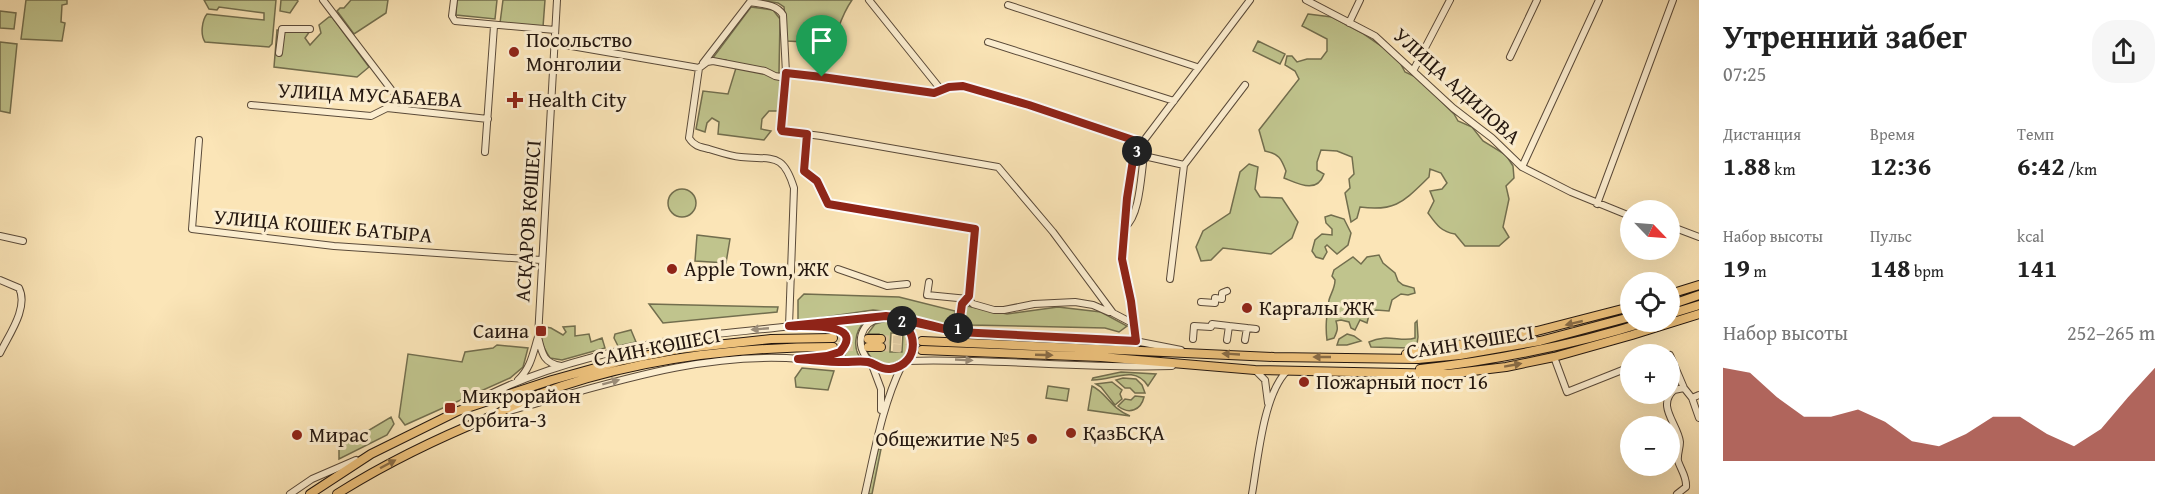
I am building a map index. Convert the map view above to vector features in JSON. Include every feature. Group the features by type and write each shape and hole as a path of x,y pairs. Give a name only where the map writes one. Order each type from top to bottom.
{"main road":[{"path":"1680,291 1699,283"},
{"path":"1680,302 1699,295"},
{"path":"1680,311 1699,305"},
{"name":"САИН КӨШЕСІ","path":"1369,357 1417,353 1504,338 1620,310"},
{"name":"САИН КӨШЕСІ","path":"1392,372 1462,373 1554,357 1699,314"},
{"name":"САИН КӨШЕСІ","path":"1369,357 1418,359 1460,355 1540,341 1620,320"},
{"path":"1682,320 1699,320"},
{"name":"САИН КӨШЕСІ","path":"1392,372 1520,354 1620,330"},
{"name":"САИН КӨШЕСІ","path":"458,411 596,367 639,356 702,345 771,339 833,338"},
{"path":"868,343 881,343"},
{"path":"1369,357 1274,357 1187,351 922,345 1255,370 1392,372"},
{"name":"САИН КӨШЕСІ","path":"337,494 399,458 465,426 554,389 650,363 723,352 770,347 833,347"},
{"path":"310,494 371,454 458,411"}],"street":[{"path":"323,0 406,109"},
{"path":"454,0 452,16 455,21 555,30"},
{"name":"АСҚАРОВ КӨШЕСІ","path":"538,336 556,0"},
{"path":"869,0 942,91"},
{"path":"1136,341 1123,267 1133,160 1142,143 1197,67 1250,0"},
{"name":"УЛИЦА АДИЛОВА","path":"1306,0 1375,36 1453,108 1492,138 1522,167 1597,204 1620,212"},
{"path":"1349,23 1360,0"},
{"path":"1413,71 1450,0"},
{"path":"1510,57 1537,0"},
{"path":"1522,167 1599,0"},
{"path":"1597,204 1673,0"},
{"path":"789,326 794,188 789,171 781,163 770,158 739,157 692,143 689,138 699,68 750,2 777,8 783,15 786,73 782,131 996,166 1053,232 1113,313"},
{"path":"1008,6 1197,67"},
{"name":"УЛИЦА МУСАБАЕВА","path":"485,152 494,26"},
{"path":"279,53 282,29 310,29"},
{"path":"988,42 1174,101"},
{"path":"554,43 699,68 707,62 713,62 765,71 775,76 786,73 934,93 956,86 1039,108 1142,143"},
{"path":"1170,279 1184,165 1245,85"},
{"name":"УЛИЦА МУСАБАЕВА","path":"251,105 371,116 387,108 406,109 488,119"},
{"path":"807,134 804,171 817,181 828,204 975,229 968,299 962,304 958,332"},
{"name":"УЛИЦА КОШЕК БАТЫРА","path":"199,140 192,229 334,246 541,260"},
{"path":"1125,227 1130,223 1135,212 1144,156 1184,165"},
{"path":"1680,230 1699,237"},
{"path":"0,236 23,241"},
{"path":"838,269 887,286 907,284"},
{"path":"0,280 19,288 22,301 19,313 0,353"},
{"path":"929,282 927,295 968,299 973,304 994,310 1034,304 1075,302 1093,305 1134,324"},
{"path":"1200,303 1215,303 1215,298 1222,299 1222,293 1227,291"},
{"path":"880,423 881,389 862,351 861,338 869,324 881,317"},
{"path":"865,494 880,423 890,391 913,345 911,333 903,322 890,317"},
{"path":"458,411 537,374 655,343 851,318 890,317 958,332 1136,341 1187,351"},
{"path":"1193,339 1194,326 1211,327 1212,324 1256,328"},
{"path":"789,326 831,327 840,330 844,335 845,344 840,352 827,356 798,359"},
{"path":"1227,340 1229,326"},
{"path":"1245,340 1247,328"},
{"path":"538,336 545,359 563,366"},
{"path":"513,385 526,373 538,336"},
{"path":"1554,357 1567,392 1620,371"},
{"path":"494,415 612,381 656,371 726,360 757,358 870,363 886,369 904,363 947,359 1116,367 1198,365"},
{"path":"1255,370 1265,380 1268,407"},
{"path":"1252,494 1268,407 1277,382 1287,371"},
{"path":"1680,379 1684,388 1695,397 1699,418"},
{"path":"1677,494 1686,487 1687,481 1678,462 1680,443 1667,410 1667,402 1674,390 1684,388"},
{"path":"290,494 312,479 371,454"}],"green space":[{"path":"26,0 67,0 67,4 62,5 61,22 65,23 62,41 21,39"},
{"path":"204,0 276,0 272,44 269,47 205,42 202,28 207,14 264,20 264,13 219,7 217,10 209,9"},
{"path":"281,0 298,1 290,13 280,11"},
{"path":"351,0 388,0 386,13 354,34 337,11 344,8"},
{"path":"457,0 497,0 495,19 456,15"},
{"path":"503,0 545,0 543,27 500,23"},
{"path":"759,0 852,0 830,48 817,52 805,42 787,41 784,7 778,3"},
{"path":"751,7 773,10 780,19 779,73 784,80 779,111 769,111 762,119 761,129 771,131 764,140 718,134 719,122 712,118 707,123 705,132 696,129 703,91 728,94 736,68 727,64 726,60 712,59"},
{"path":"0,11 16,13 14,29 0,28"},
{"path":"1308,14 1332,17 1362,33 1397,57 1405,72 1418,78 1454,114 1458,121 1472,127 1483,141 1506,155 1513,166 1514,178 1506,186 1509,199 1503,227 1509,237 1499,246 1465,246 1455,234 1436,224 1428,213 1434,201 1430,191 1442,189 1447,183 1441,173 1430,169 1429,177 1399,203 1382,208 1360,207 1357,218 1351,222 1345,193 1350,188 1349,179 1354,174 1352,157 1337,151 1321,150 1317,170 1324,174 1317,184 1312,186 1284,178 1286,171 1283,163 1276,155 1265,151 1259,130 1299,79 1295,71 1285,65 1287,56 1292,56 1297,62 1321,59 1327,51 1327,39 1302,26"},
{"path":"332,17 369,67 357,77 274,67 277,30 310,31 305,38 310,45 321,33 319,25"},
{"path":"1258,41 1285,54 1280,64 1253,51"},
{"path":"0,42 17,44 10,113 0,111"},
{"path":"1249,164 1258,167 1255,189 1260,197 1282,198 1298,222 1292,238 1271,254 1223,248 1211,260 1201,261 1196,247 1203,231 1230,213 1240,172"},
{"path":"682,189 692,193 696,203 692,213 682,217 672,213 668,203 672,193"},
{"path":"1331,215 1344,219 1351,233 1348,245 1337,254 1327,245 1325,247 1327,252 1323,259 1316,257 1312,251 1315,240 1322,234 1332,235 1332,229 1326,223 1325,217"},
{"path":"697,235 730,239 726,263 695,261"},
{"path":"1379,255 1383,263 1395,273 1398,281 1414,288 1415,293 1401,294 1392,300 1389,311 1376,310 1369,315 1367,323 1360,320 1355,330 1351,328 1349,322 1336,321 1337,329 1334,338 1327,340 1327,315 1335,283 1332,276 1334,270 1353,257 1361,264 1367,257"},
{"path":"804,294 899,297 955,311 954,321 949,325 873,310 798,321 798,300"},
{"path":"649,304 778,307 777,312 663,323"},
{"path":"967,306 1007,314 1058,307 1101,312 1127,326 1119,332 1105,328 970,325 964,320"},
{"path":"890,320 905,330 909,347 897,362 882,364 869,354 866,346 866,336 875,324","holes":["891,333 903,333 902,352 890,352","868,334 879,334 879,351 868,351"]},
{"path":"865,321 858,330 856,341 857,352 863,361 843,359 848,341 842,322"},
{"path":"1417,321 1417,344 1410,348 1371,347 1369,342 1376,339 1415,338"},
{"path":"541,326 551,328 563,335 566,332 563,327 575,326 575,336 589,334 591,342 602,338 605,348 562,360 550,358 542,343"},
{"path":"631,330 636,342 618,346 614,338 615,334"},
{"path":"1347,334 1361,341 1337,345 1339,339"},
{"path":"497,345 528,348 523,367 510,378 405,425 399,417 408,354 462,362 465,352 493,348"},
{"path":"802,368 834,371 828,390 796,387 795,378"},
{"path":"1121,372 1156,374 1148,386 1142,379 1129,375 1092,380"},
{"path":"1136,379 1142,385 1145,393 1135,393 1116,380"},
{"path":"1112,382 1122,390 1120,394 1122,399 1115,405 1096,384"},
{"path":"1048,386 1069,389 1067,401 1046,398"},
{"path":"1092,386 1123,413 1130,416 1088,410"},
{"path":"1135,396 1144,397 1134,410 1122,409 1118,406 1125,399 1131,400"},
{"path":"391,417 394,424 387,435 339,459 339,448"},
{"path":"878,449 881,449 872,494 868,494"}],"tunnel":[{"path":"833,338 867,339"},
{"path":"881,339 922,341"},
{"path":"833,347 866,347"},
{"path":"881,347 922,350"}],"place":[{"name":"Посольство Монголии","path":"514,52"},
{"name":"Health City","path":"515,100"},
{"name":"Apple Town, ЖК","path":"672,269"},
{"name":"Каргалы ЖК","path":"1247,308"},
{"name":"Саина","path":"541,331"},
{"name":"Пожарный пост 16","path":"1304,382"},
{"name":"Микрорайон Орбита-3","path":"450,408"},
{"name":"ҚазБСҚА","path":"1071,433"},
{"name":"Мирас","path":"297,435"},
{"name":"Общежитие №5","path":"1032,439"}],"route":[{"path":"822,77 786,73 781,129 807,134 804,171 817,181 828,204 975,229 969,296 962,304 958,332 911,320 886,316 789,326 831,327 840,330 844,335 845,344 840,352 827,356 798,359 869,362 886,369 898,366 906,361 912,351 913,339 906,325 890,317 958,332 1136,341 1131,301 1122,259 1133,160 1142,143 1029,105 963,86 949,87 934,93 822,77"}]}
